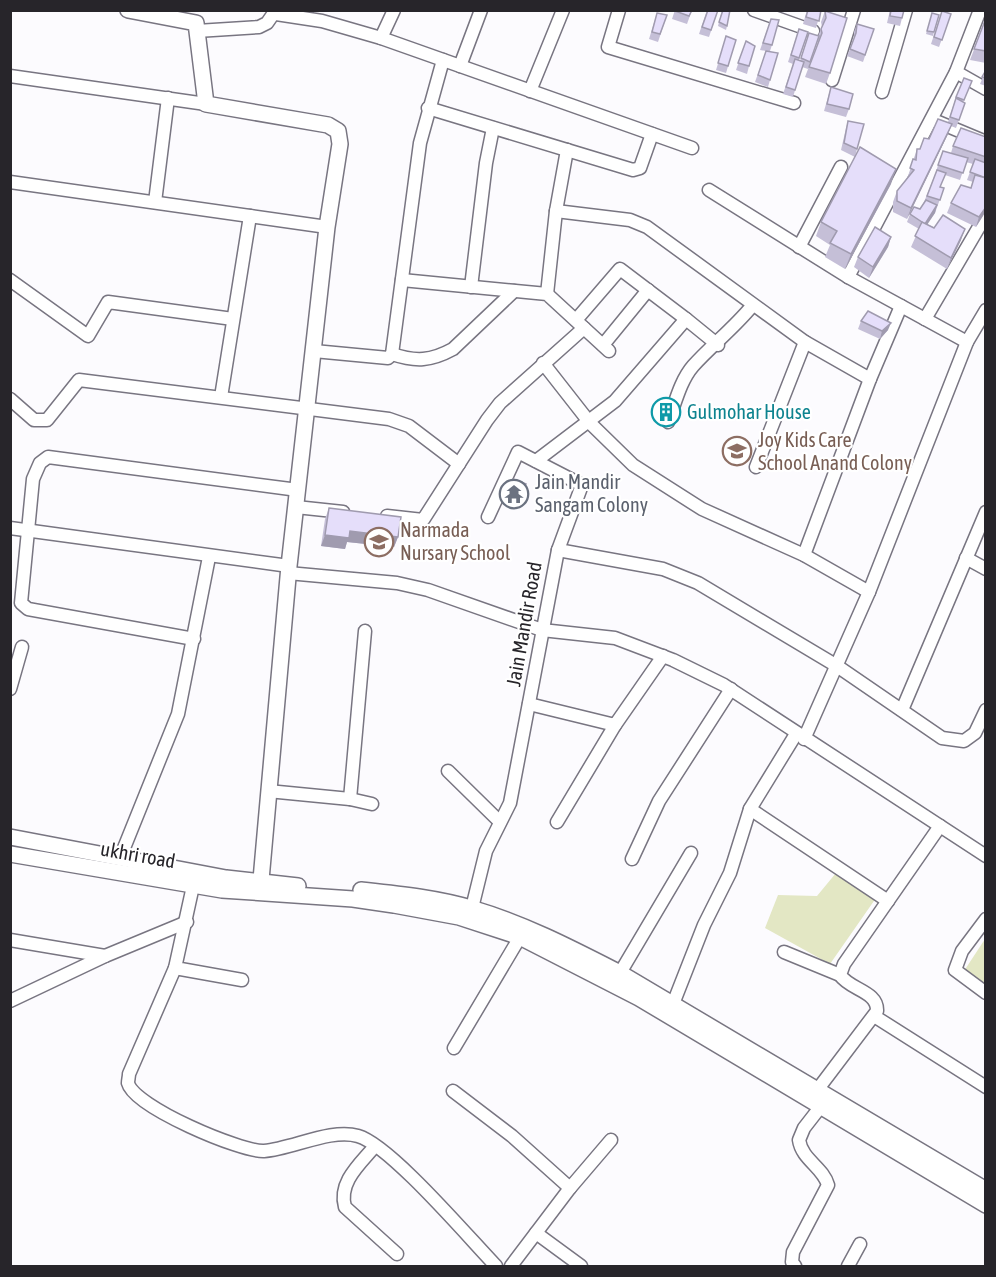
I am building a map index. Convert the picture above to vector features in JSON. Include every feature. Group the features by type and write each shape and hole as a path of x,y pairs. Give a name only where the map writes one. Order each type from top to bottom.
{"street":[{"path":"128,10 195,21 259,27 267,23 276,12 325,16 381,38 693,148"},
{"path":"381,38 393,10"},
{"path":"460,66 481,10"},
{"path":"530,91 563,10"},
{"path":"619,10 608,47 794,103"},
{"path":"754,10 813,31"},
{"path":"832,80 854,10"},
{"path":"882,92 906,10"},
{"path":"848,277 956,72 980,10"},
{"path":"195,21 206,104"},
{"path":"314,351 388,358 392,354 420,143 443,60"},
{"path":"956,72 986,89"},
{"path":"10,76 206,104 328,125 338,131 340,144 327,227 289,570 260,889"},
{"path":"155,202 168,98"},
{"path":"428,108 633,170 640,168 652,134"},
{"path":"931,120 986,142"},
{"path":"471,287 486,163 494,128"},
{"path":"547,294 556,211 567,150"},
{"path":"799,247 841,167"},
{"path":"10,182 327,227"},
{"path":"709,189 848,277 967,342"},
{"path":"556,211 630,220 647,227 752,306 805,342 870,379"},
{"path":"925,319 986,215"},
{"path":"221,397 249,216"},
{"path":"377,515 423,520 500,403 580,324 620,269 718,345"},
{"path":"10,280 88,336 108,302 233,319"},
{"path":"402,280 547,294 606,348 648,290"},
{"path":"392,354 410,360 426,360 453,350 514,291"},
{"path":"668,422 684,379 752,306"},
{"path":"804,555 870,379 901,306"},
{"path":"673,1004 704,925 730,873 750,809 800,736 837,666 869,592 967,342 986,310"},
{"path":"536,461 590,423 629,387 686,319"},
{"path":"756,467 805,342"},
{"path":"543,363 590,423 633,465 702,509 804,555 869,592"},
{"path":"10,399 40,422 52,417 70,388 79,380 389,419 409,426 459,464"},
{"name":"Jain Mandir Road","path":"472,909 486,851 510,803 558,550 582,485 518,452 488,517"},
{"path":"194,639 28,609 21,603 33,479 40,463 48,457 298,490"},
{"path":"296,507 354,513"},
{"path":"902,710 986,512"},
{"path":"10,528 289,570 397,583 439,593 542,630 615,638 663,656 731,689 986,856"},
{"path":"558,550 625,560 663,569 689,580 837,666 942,738 964,741 975,733 986,711"},
{"path":"120,858 178,714 209,557"},
{"path":"966,558 986,569"},
{"path":"350,799 365,631"},
{"path":"10,689 22,647"},
{"path":"557,822 615,725 663,656"},
{"path":"632,859 659,801 731,689"},
{"path":"529,704 615,725"},
{"path":"448,771 500,822"},
{"path":"268,791 350,799 372,804"},
{"path":"750,809 888,901"},
{"path":"840,975 844,964 940,826"},
{"path":"10,837 120,858 260,889 394,905 459,917 519,937 639,998 823,1097 986,1190"},
{"path":"621,973 691,853"},
{"name":"ukhri road","path":"10,854 193,886 260,889"},
{"path":"193,886 187,922 175,968 129,1074 128,1083 133,1091 172,1119 244,1149 262,1151 292,1147 337,1134 358,1136 395,1161 496,1266"},
{"path":"260,889 399,894 472,909 522,926 621,973 673,1004 823,1097 986,1205"},
{"path":"986,919 962,951 955,970 986,993"},
{"path":"10,1001 105,956 187,922"},
{"path":"454,1048 519,937"},
{"path":"10,939 105,956"},
{"path":"784,952 840,975 846,984 872,996 878,1005 874,1016 804,1128 799,1140 804,1155 825,1178 828,1185 793,1252 792,1263 795,1266"},
{"path":"175,968 242,980"},
{"path":"874,1016 986,1087"},
{"path":"453,1091 512,1136 570,1188"},
{"path":"511,1266 570,1188 611,1140"},
{"path":"375,1146 347,1181 342,1198 345,1207 397,1254"},
{"path":"536,1233 581,1266"},
{"path":"848,1266 860,1244"}],"green space":[{"path":"836,873 876,898 830,964 765,928 778,895 817,896"},
{"path":"985,939 985,984 964,971"}],"building":[{"path":"675,10 692,10 689,16"},
{"path":"708,10 718,10 711,30 702,27"},
{"path":"723,10 730,10 727,26 719,22"},
{"path":"808,10 821,10 819,21 806,17"},
{"path":"891,10 904,10 902,18 890,16"},
{"path":"825,11 847,18 830,73 809,67 822,33 821,29 826,18"},
{"path":"942,11 951,14 942,40 934,37"},
{"path":"657,13 667,15 660,34 652,32"},
{"path":"932,13 939,15 934,32 927,31"},
{"path":"986,18 986,51 974,49"},
{"path":"771,19 779,20 772,45 763,43"},
{"path":"857,24 874,29 865,55 850,49"},
{"path":"799,29 808,32 799,58 791,55"},
{"path":"809,33 819,36 810,62 801,58"},
{"path":"726,36 736,40 728,66 718,63"},
{"path":"746,41 755,46 749,66 738,63"},
{"path":"766,51 778,53 770,80 758,75"},
{"path":"795,59 804,62 795,90 786,87"},
{"path":"964,78 972,81 964,100 956,97"},
{"path":"831,87 853,94 849,109 827,104"},
{"path":"956,98 965,103 959,120 950,117"},
{"path":"938,119 952,124 911,208 897,201 897,191 914,170 910,168 913,159 916,160 917,149 920,149 924,138 929,139"},
{"path":"848,121 864,124 857,149 844,143"},
{"path":"961,128 986,137 986,157 953,146"},
{"path":"860,147 896,169 851,254 830,243 837,231 821,222"},
{"path":"943,151 968,158 963,173 938,165"},
{"path":"975,159 986,163 986,178 970,172"},
{"path":"937,170 946,173 940,187 944,188 940,200 927,196"},
{"path":"975,175 986,178 986,207 979,217 951,203 961,185 971,188"},
{"path":"926,200 937,205 925,224 910,214 914,207 920,209"},
{"path":"943,215 965,229 951,258 915,236 922,222 934,228"},
{"path":"875,227 891,237 873,267 858,257"},
{"path":"868,311 891,323 882,331 861,321"},
{"path":"666,403 673,407 669,414 662,410"},
{"path":"513,479 526,484 521,496 508,492"},
{"path":"329,508 401,517 398,537 350,531 349,538 325,535"}],"place":[{"name":"Gulmohar House","path":"666,412"},
{"name":"Joy Kids Care School Anand Colony","path":"737,451"},
{"name":"Jain Mandir Sangam Colony","path":"514,494"},
{"name":"Narmada Nursary School","path":"379,542"}]}
